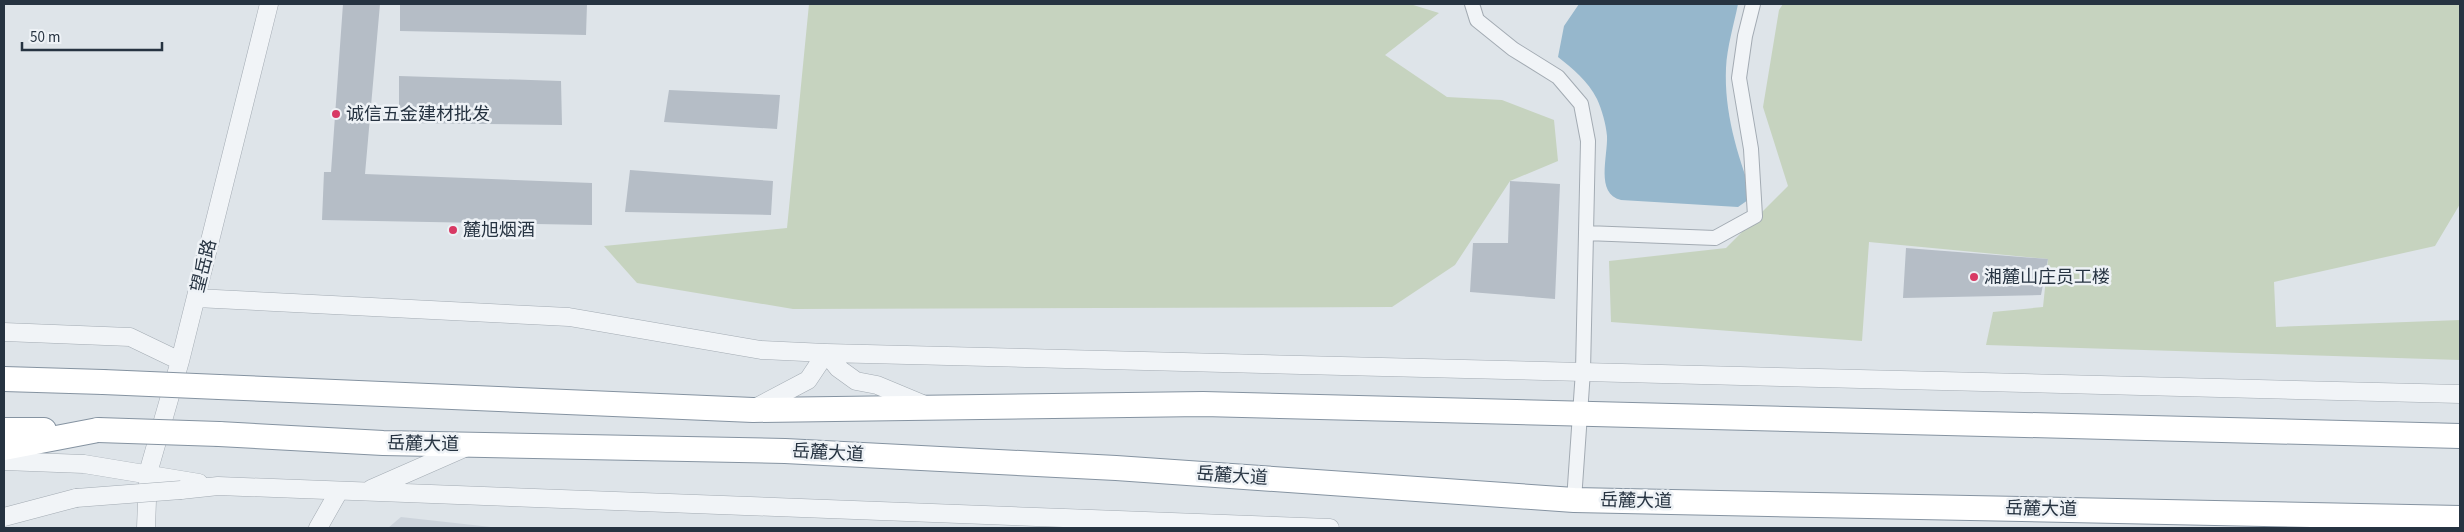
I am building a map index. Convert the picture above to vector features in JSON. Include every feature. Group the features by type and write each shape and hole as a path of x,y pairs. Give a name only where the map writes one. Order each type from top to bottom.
{"highway":[{"path":"4,379 753,410 1203,404 2460,436"},
{"name":"岳麓大道","path":"4,430 98,430 219,434 383,444 785,451 1068,465 1574,500 2460,518"},
{"path":"4,448 98,430"}],"street":[{"name":"望岳路","path":"146,528 148,473 180,361 269,4"},
{"path":"1472,4 1477,20 1513,49 1558,76 1581,104 1588,140 1583,371 1574,500"},
{"path":"1586,233 1715,238 1755,216 1751,149 1739,78 1745,36 1753,4"},
{"path":"196,298 569,317 761,350 826,353 2460,394"},
{"path":"4,332 130,337 180,361"},
{"path":"826,353 838,368 856,381 877,385 934,409"},
{"path":"753,410 808,380 826,353"},
{"path":"366,491 472,445"},
{"path":"4,461 84,464 218,486 1330,528"},
{"path":"4,517 76,498 218,486"},
{"path":"318,528 339,492"}],"shaded area":[{"path":"401,517 500,528 388,528"}],"green space":[{"path":"809,4 1410,4 1439,13 1385,55 1447,97 1502,100 1554,120 1558,161 1510,181 1455,265 1392,307 793,309 637,283 604,246 787,228"},
{"path":"1783,4 2460,4 2460,204 2435,246 2274,282 2276,327 2460,320 2460,360 1986,345 1993,312 2043,307 2048,259 1869,242 1862,341 1611,322 1609,261 1726,248 1788,186 1763,107 1779,10"}],"water":[{"path":"1579,4 1738,4 1728,52 1726,84 1729,116 1741,163 1752,194 1748,200 1738,207 1621,200 1613,196 1605,182 1607,136 1599,103 1585,81 1558,57 1564,26"}],"building":[{"path":"343,4 380,4 365,174 592,183 592,225 322,220 324,172 331,172"},
{"path":"400,4 587,4 586,35 400,31"},
{"path":"399,76 561,81 562,125 399,123"},
{"path":"669,90 780,95 777,129 664,122"},
{"path":"630,170 773,181 771,215 625,212"},
{"path":"1510,181 1560,184 1555,299 1470,292 1473,243 1508,243"},
{"name":"湘麓山庄员工楼","path":"1906,248 2048,259 2041,295 1903,298"}],"place":[{"name":"诚信五金建材批发","path":"336,114"},
{"name":"麓旭烟酒","path":"453,230"},
{"name":"湘麓山庄员工楼","path":"1974,277"}]}
